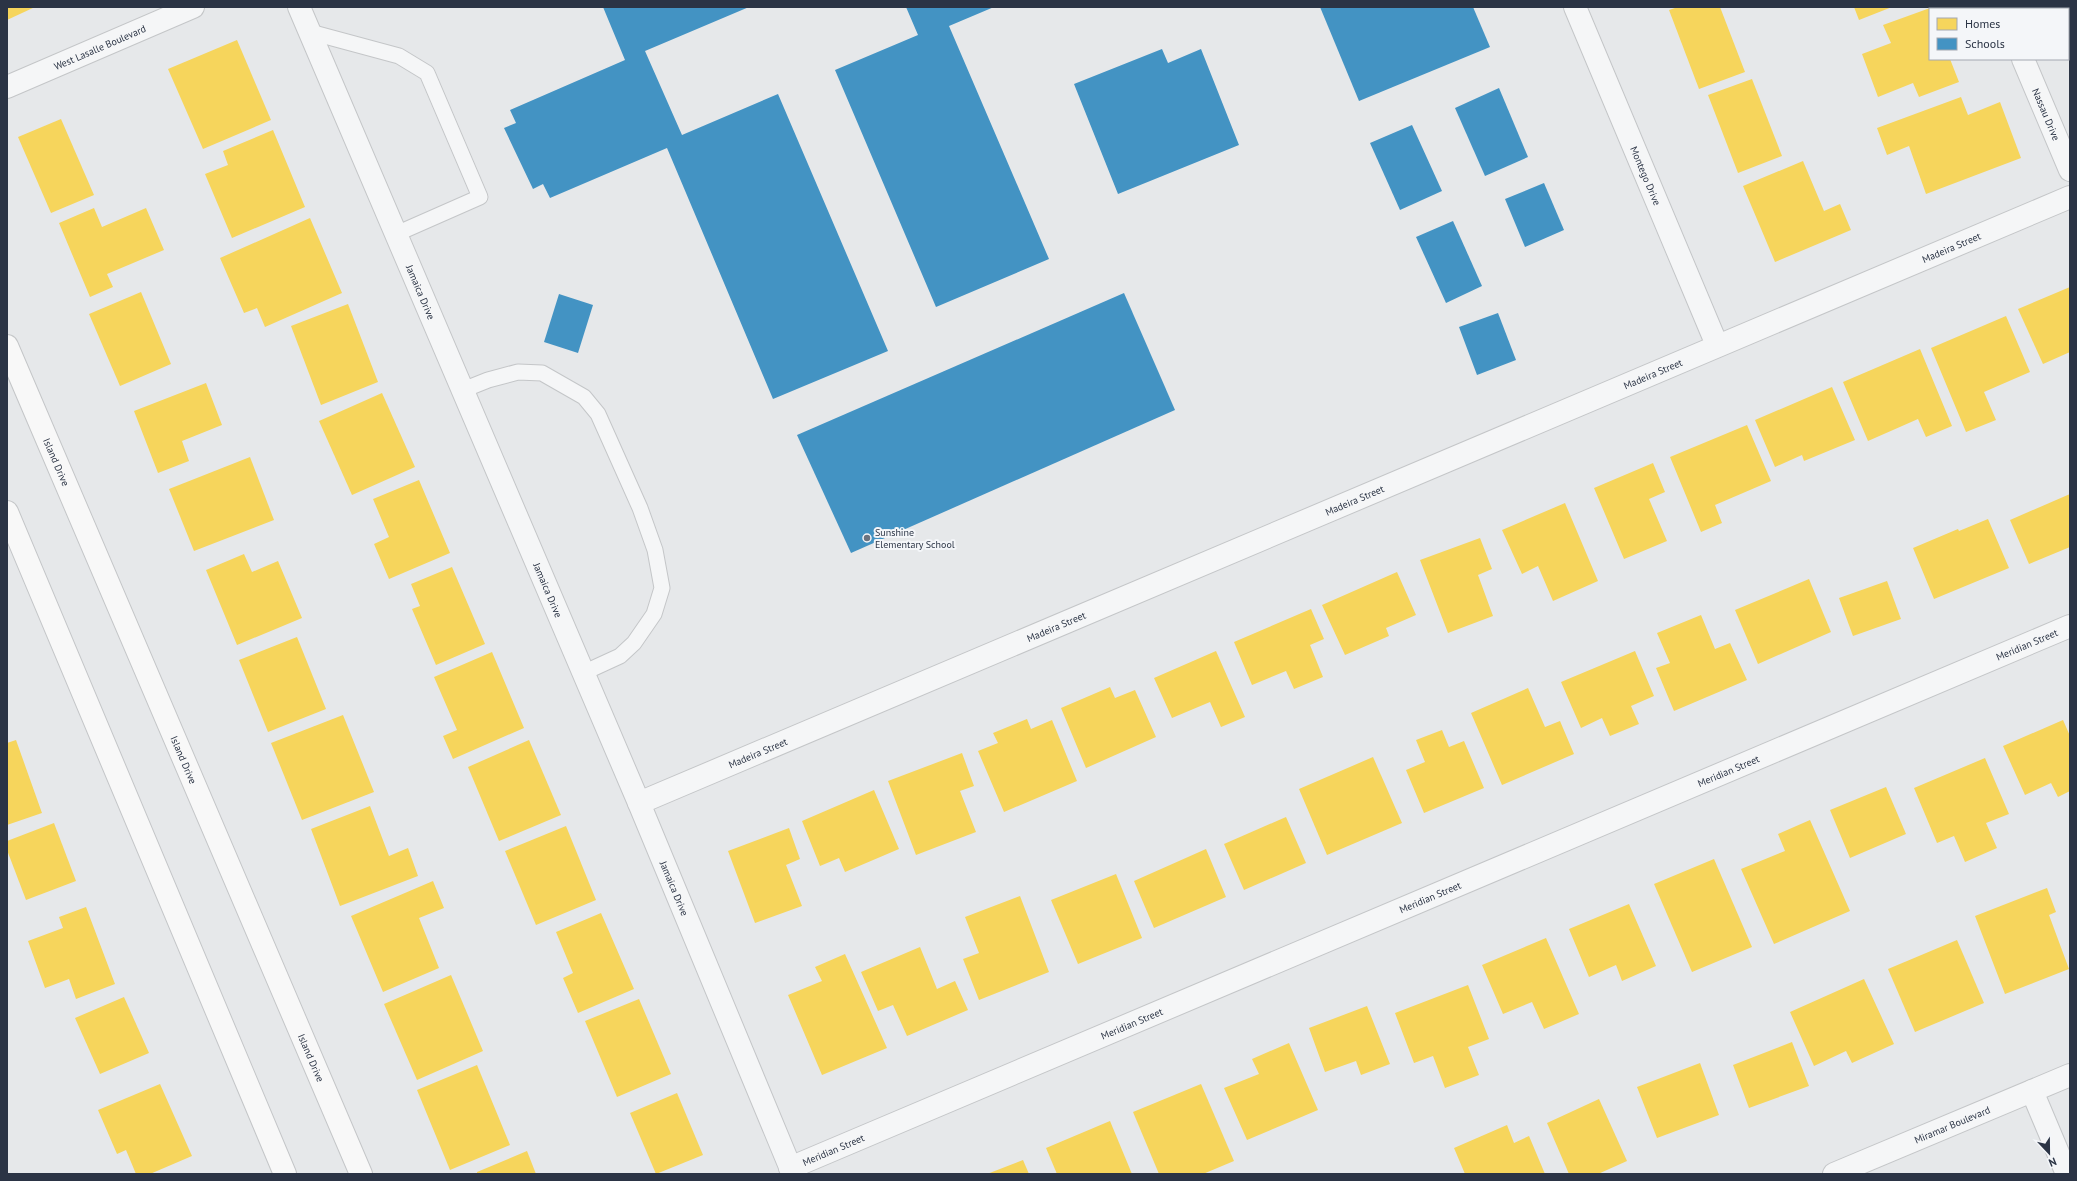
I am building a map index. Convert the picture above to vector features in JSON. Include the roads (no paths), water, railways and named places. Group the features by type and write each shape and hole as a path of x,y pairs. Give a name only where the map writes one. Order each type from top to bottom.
{"street":[{"name":"West Lasalle Boulevard","path":"7,87 193,7"},
{"name":"Jamaica Drive","path":"299,7 639,803 791,1171"},
{"name":"Montego Drive","path":"1575,7 1717,345"},
{"name":"Nassau Drive","path":"2023,60 2070,170"},
{"name":"Madeira Street","path":"639,803 1717,345 2070,197"},
{"name":"Island Drive","path":"7,346 361,1174"},
{"path":"7,512 285,1174"},
{"name":"Meridian Street","path":"791,1171 2070,626"},
{"name":"Miramar Boulevard","path":"1834,1174 2070,1075"},
{"path":"2032,1091 2067,1174"}],"lane":[{"path":"310,32 398,56 426,73 480,197 396,234"},
{"path":"463,390 488,380 518,372 542,373 584,397 598,414 640,508 655,550 662,588 654,614 634,644 620,656 583,672"}],"place":[{"name":"Sunshine Elementary School","path":"867,538"}]}
